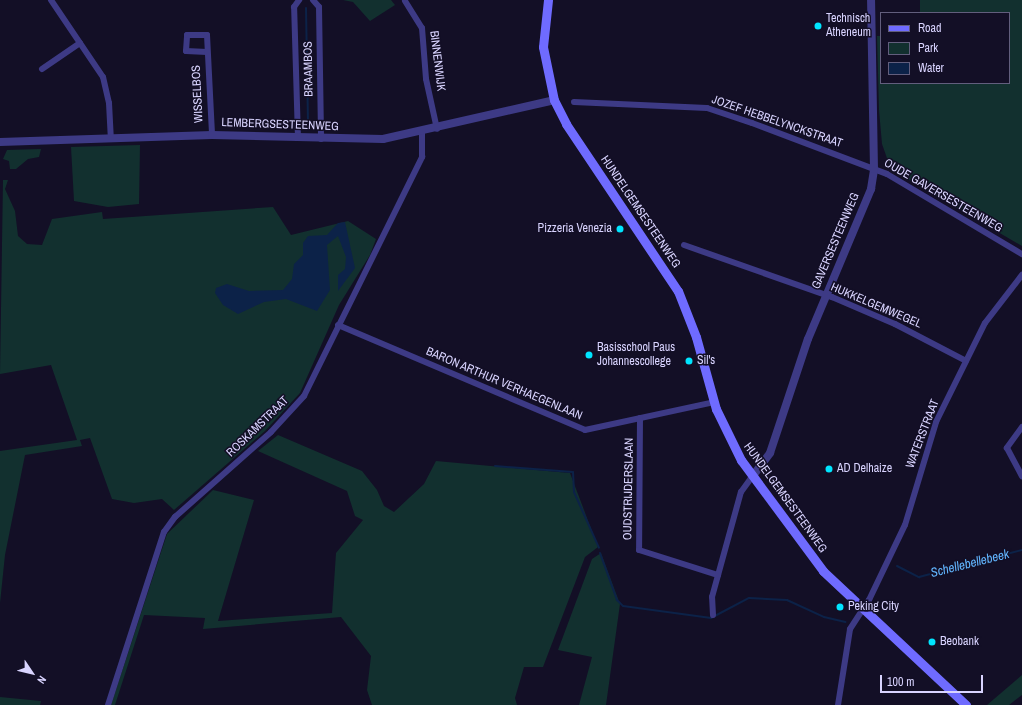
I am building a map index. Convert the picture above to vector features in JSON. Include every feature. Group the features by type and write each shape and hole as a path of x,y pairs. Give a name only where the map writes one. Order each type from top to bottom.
{"main road":[{"name":"HUNDELGEMSESTEENWEG","path":"548,0 543,47 554,100 566,124 678,291 696,337 714,402 730,440 752,477 823,571 862,610 966,705"}],"street":[{"path":"51,0 80,43 107,89 110,138"},
{"name":"BRAAMBOS","path":"298,138 294,7 299,0"},
{"name":"BRAAMBOS","path":"313,0 318,7 321,139"},
{"name":"GAVERSESTEENWEG","path":"752,477 770,453 793,384 826,296 871,189 874,169 870,0"},
{"name":"BINNENWIJK","path":"405,1 422,28 426,79 437,128"},
{"path":"42,69 80,43"},
{"name":"WISSELBOS","path":"207,52 212,135"},
{"name":"LEMBERGSESTEENWEG","path":"0,142 212,135 321,139 383,139 422,132 554,100"},
{"name":"JOZEF HEBBELYNCKSTRAAT","path":"574,102 707,108 874,169"},
{"name":"ROSKAMSTRAAT","path":"108,705 164,532 175,517 294,409 316,375 338,325 422,157 422,132"},
{"name":"OUDE GAVERSESTEENWEG","path":"874,169 1022,254"},
{"name":"HUKKELGEMWEGEL","path":"684,245 826,296 895,324 966,361"},
{"name":"WATERSTRAAT","path":"838,705 850,629 862,610 905,526 920,471 936,422 966,361 995,308 1022,275"},
{"name":"BARON ARTHUR VERHAEGENLAAN","path":"338,325 575,428 585,430 714,402"},
{"name":"OUDSTRIJDERSLAAN","path":"640,418 639,550 718,575"},
{"path":"1022,427 1007,448 1022,476"},
{"path":"713,615 712,597 741,492 752,477"}],"green space":[{"path":"343,0 391,0 395,5 370,21 353,2"},
{"path":"920,0 1022,0 1022,246 899,174 888,161 882,144 879,110 877,36 880,36 880,84 1010,84 1010,12 920,12"},
{"path":"140,145 139,204 108,207 74,201 71,147"},
{"path":"41,149 39,157 28,159 16,169 10,169 9,161 3,159 7,150"},
{"path":"3,180 8,180 5,189 15,211 18,236 27,244 42,245 52,219 102,212 103,219 273,207 291,235 348,221 376,239 370,255 339,305 300,393 265,431 174,510 162,499 134,503 112,499 90,438 80,440 82,446 25,455 5,555 0,603 0,451 77,440 51,365 0,374"},
{"path":"278,435 362,471 377,490 384,506 394,512 424,484 436,461 570,473 598,547 585,557 543,667 524,667 515,698 517,705 372,705 367,690 371,656 341,617 203,629 205,618 144,615 115,705 111,705 167,534 213,490 254,500 218,621 332,613 336,553 363,520 355,516 347,491 258,451"},
{"path":"601,553 620,604 606,705 579,705 592,657 558,650 592,559"},
{"path":"1022,675 1022,695 1009,705 987,705"},
{"path":"0,697 41,701 40,705 0,705"}],"water":[{"path":"345,222 355,268 338,291 338,275 345,269 346,257 338,236 327,245 330,290 317,311 286,299 264,302 238,314 223,305 215,293 216,288 227,284 249,291 283,290 292,279 294,264 303,255 303,243 308,236 327,235 338,223"}],"waterway":[{"path":"306,8 308,126"},
{"name":"Schellebellebeek","path":"495,466 573,472 574,492 599,548"},
{"name":"Schellebellebeek","path":"897,566 919,577 1022,550"},
{"name":"Schellebellebeek","path":"600,553 617,600 623,606 711,618 749,598 787,600 824,617 845,622"}],"place":[{"name":"Technisch Atheneum","path":"818,26"},
{"name":"Pizzeria Venezia","path":"620,229"},
{"name":"Basisschool Paus Johannescollege","path":"589,355"},
{"name":"Sil's","path":"689,361"},
{"name":"AD Delhaize","path":"829,469"},
{"name":"Peking City","path":"840,607"},
{"name":"Beobank","path":"932,642"}]}
